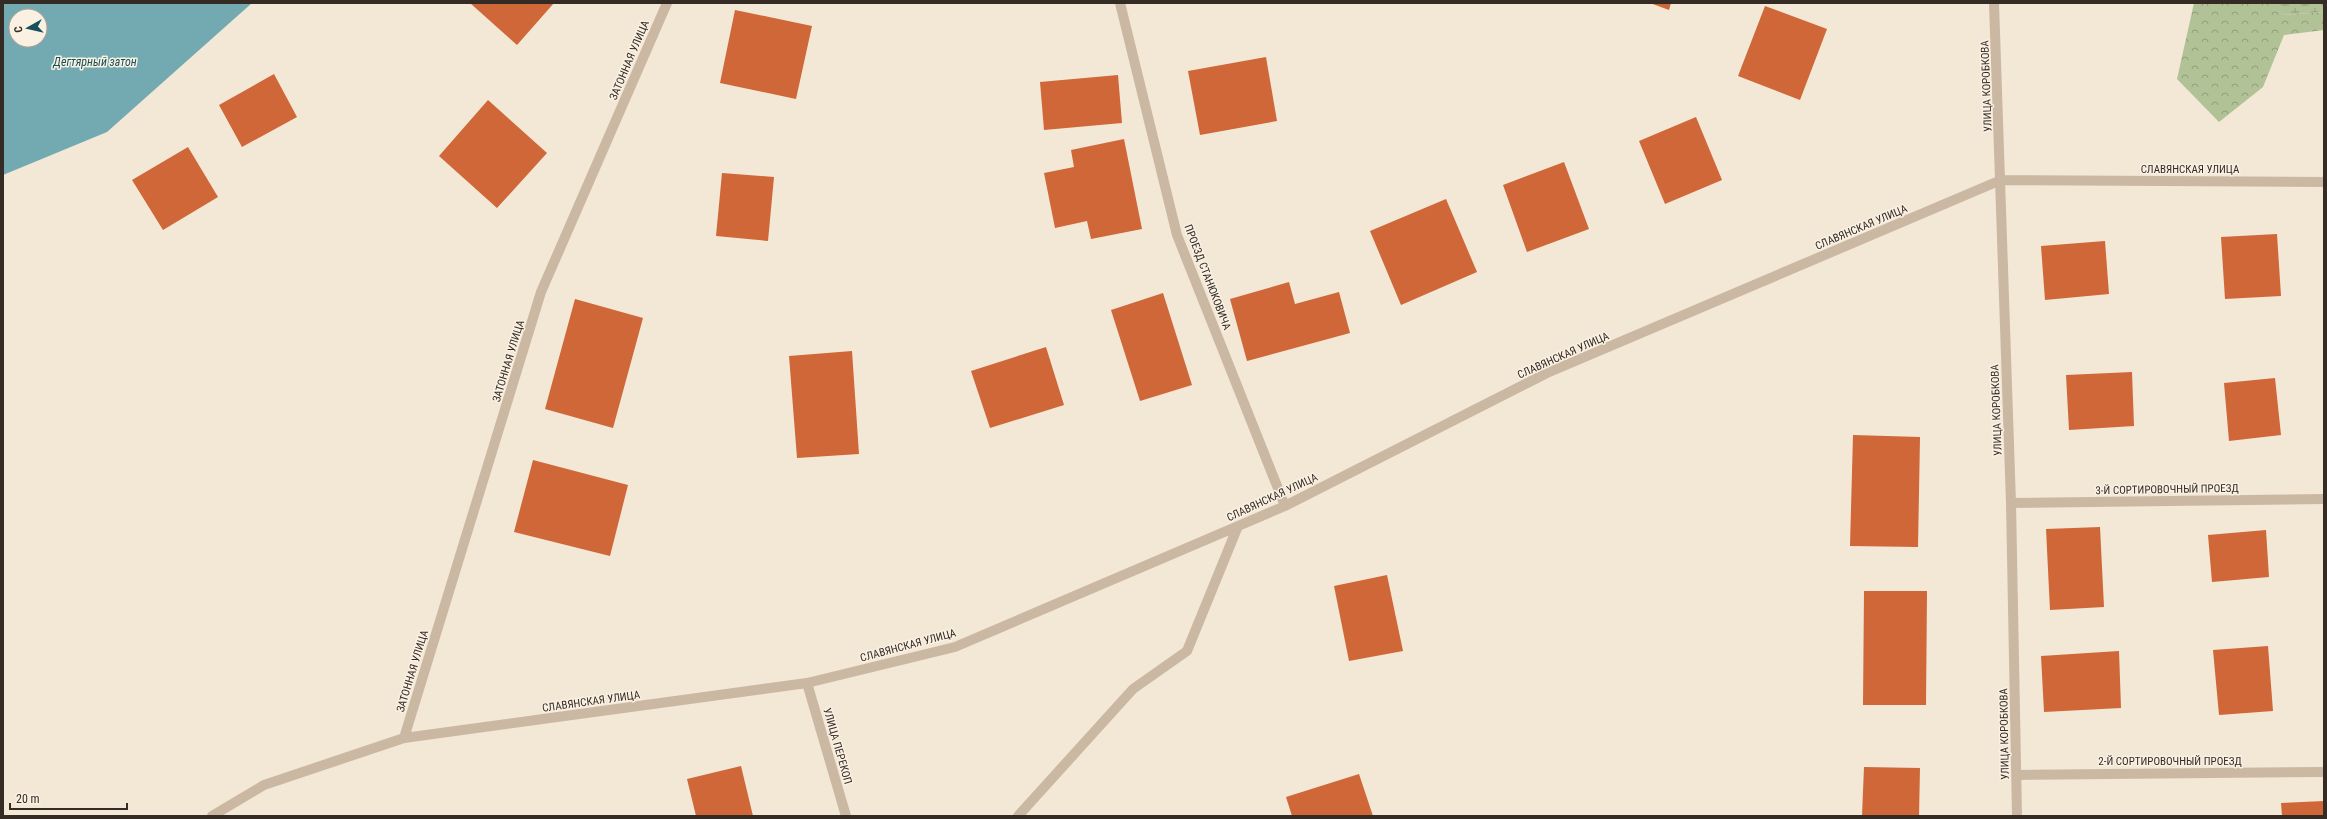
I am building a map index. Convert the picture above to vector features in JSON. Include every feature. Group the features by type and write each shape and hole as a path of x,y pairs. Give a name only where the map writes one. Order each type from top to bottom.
{"street":[{"name":"ЗАТОННАЯ УЛИЦА","path":"404,738 541,292 667,3"},
{"name":"ПРОЕЗД СТАНЮКОВИЧА","path":"1120,3 1177,235 1286,506"},
{"name":"УЛИЦА КОРОБКОВА","path":"1994,3 2011,503 2017,816"},
{"name":"СЛАВЯНСКАЯ УЛИЦА","path":"212,816 264,785 404,738 807,683 955,647 1286,506 1547,373 2001,180 2324,182"},
{"name":"3-Й СОРТИРОВОЧНЫЙ ПРОЕЗД","path":"2011,503 2324,499"},
{"path":"1018,816 1133,689 1187,651 1238,526"},
{"name":"УЛИЦА ПЕРЕКОП","path":"807,683 846,816"},
{"name":"2-Й СОРТИРОВОЧНЫЙ ПРОЕЗД","path":"2017,774 2324,772"}],"green space":[{"path":"2194,3 2274,3 2282,15 2324,12 2324,30 2284,35 2263,87 2219,122 2177,79"},
{"path":"2273,3 2324,3 2324,12 2282,15"}],"water":[{"name":"Дегтярный затон","path":"3,3 252,3 107,132 3,175"}],"building":[{"path":"470,3 554,3 517,45"},
{"path":"1650,3 1671,3 1669,10"},
{"path":"1765,6 1827,29 1800,100 1738,76"},
{"path":"735,10 812,26 796,99 720,83"},
{"path":"1266,57 1277,121 1200,135 1188,71"},
{"path":"274,74 297,117 242,147 219,105"},
{"path":"1118,75 1122,123 1044,130 1040,82"},
{"path":"488,100 547,153 497,208 439,156"},
{"path":"1696,117 1722,180 1665,204 1639,141"},
{"path":"1124,139 1142,229 1091,239 1087,221 1055,228 1044,173 1074,167 1071,150"},
{"path":"188,147 218,197 163,230 132,180"},
{"path":"1564,162 1589,229 1527,252 1503,185"},
{"path":"722,173 774,177 768,241 716,236"},
{"path":"1446,199 1477,272 1401,305 1370,231"},
{"path":"2277,234 2281,296 2225,299 2221,237"},
{"path":"2105,241 2109,294 2045,300 2041,246"},
{"path":"1289,282 1295,304 1339,292 1350,333 1247,361 1230,299"},
{"path":"1163,293 1192,385 1140,401 1111,310"},
{"path":"575,299 643,318 613,428 545,409"},
{"path":"1046,347 1064,405 990,428 971,371"},
{"path":"852,351 859,454 797,458 789,356"},
{"path":"2132,372 2134,426 2069,430 2066,375"},
{"path":"2275,378 2281,435 2229,441 2224,383"},
{"path":"1853,435 1920,437 1918,547 1850,546"},
{"path":"533,460 628,485 610,556 514,532"},
{"path":"2100,527 2104,607 2050,610 2046,529"},
{"path":"2266,530 2269,577 2212,582 2208,535"},
{"path":"1387,575 1403,651 1349,661 1334,586"},
{"path":"1864,591 1927,591 1926,705 1863,705"},
{"path":"2268,646 2273,711 2219,715 2213,650"},
{"path":"2119,651 2121,708 2044,712 2041,656"},
{"path":"741,766 753,816 696,816 687,779"},
{"path":"1864,767 1920,768 1919,816 1862,816"},
{"path":"1359,774 1373,816 1292,816 1286,797"},
{"path":"2324,801 2324,816 2282,816 2281,803"}]}
